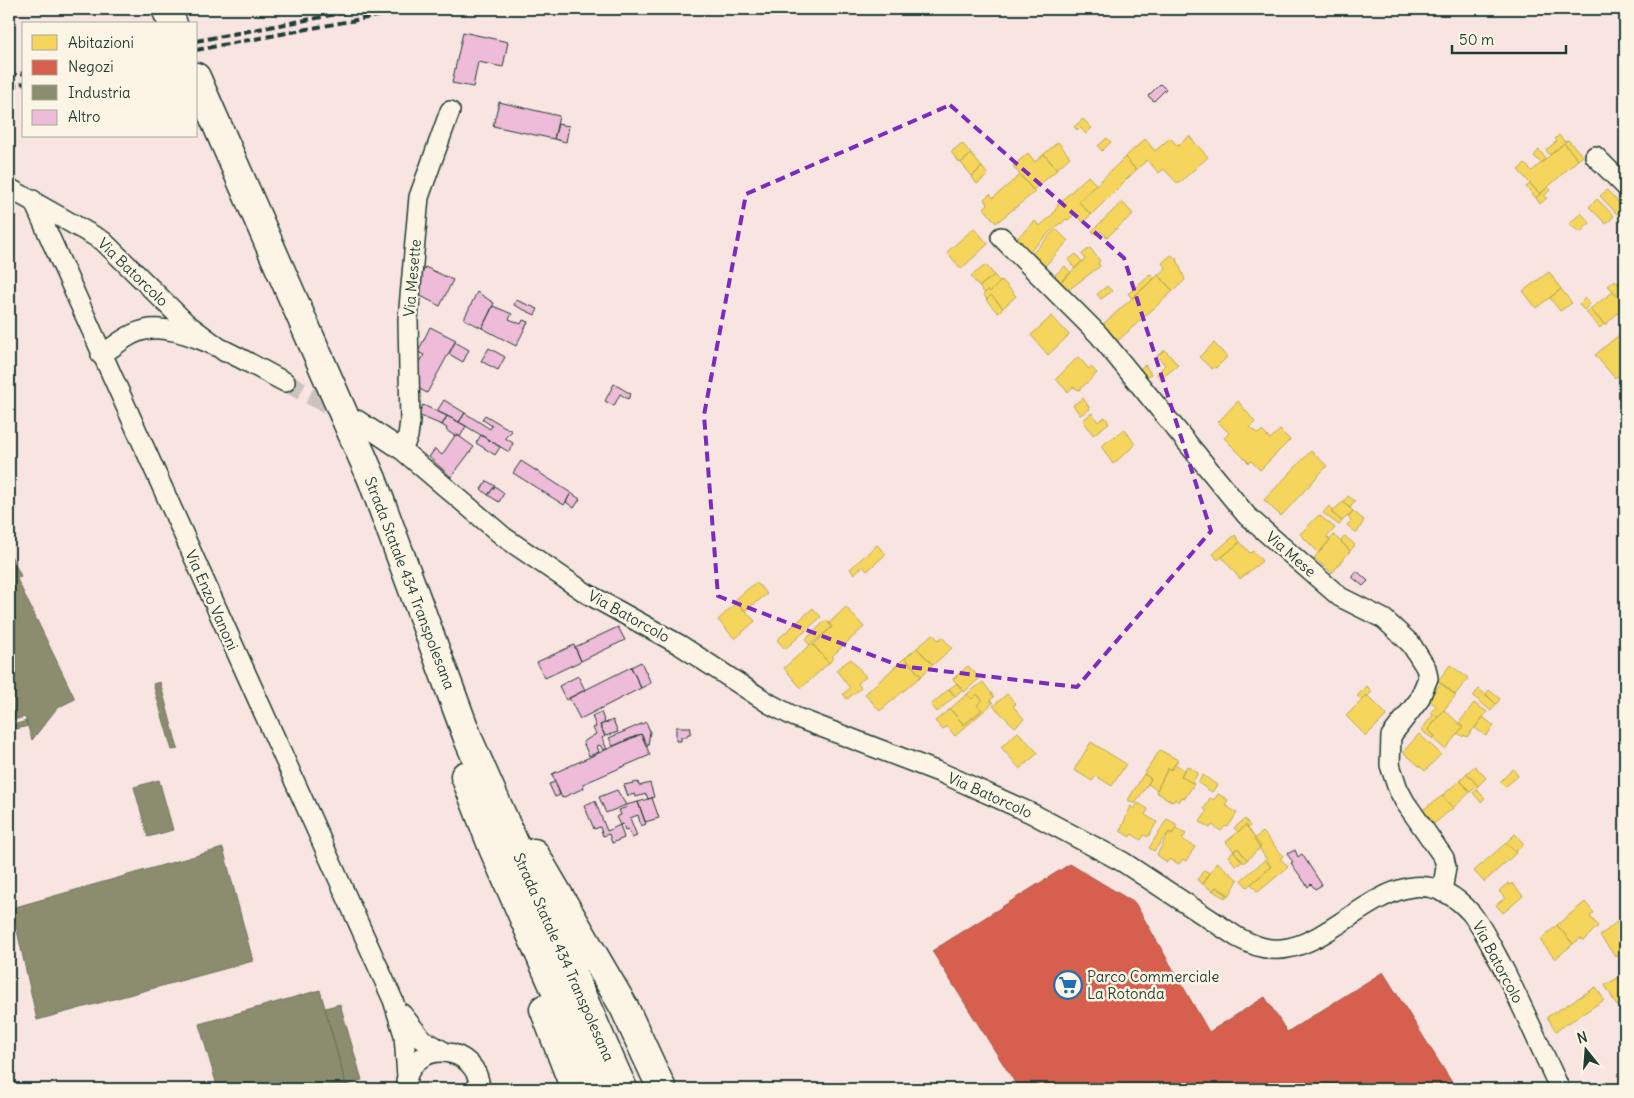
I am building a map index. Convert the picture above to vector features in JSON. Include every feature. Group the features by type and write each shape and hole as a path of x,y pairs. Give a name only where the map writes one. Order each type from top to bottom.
{"highway":[{"path":"149,9 154,22"},
{"path":"166,9 172,22"},
{"name":"Strada Statale 434 Transpolesana","path":"198,89 202,112 336,439 493,848 598,1089"},
{"name":"Strada Statale 434 Transpolesana","path":"202,112 372,478 469,741 623,1089"},
{"path":"469,741 624,1007 662,1089"},
{"path":"493,848 490,871 575,1089"}],"street":[{"name":"Via Mesette","path":"402,450 408,436 410,421 408,319 419,197 450,111"},
{"path":"1595,156 1625,186"},
{"name":"Via Batorcolo","path":"9,188 103,241 186,323 225,352"},
{"name":"Via Enzo Vanoni","path":"33,200 393,1000 404,1035 405,1086"},
{"name":"Via Mese","path":"1001,237 1099,335 1247,516 1340,597 1384,619 1411,644 1426,668 1428,678 1419,700 1391,736 1390,765 1398,789 1405,802 1444,858 1446,868 1442,892"},
{"name":"Via Batorcolo","path":"102,355 137,332 160,328 193,337 285,382"},
{"name":"Via Batorcolo","path":"357,420 402,450 504,537 586,593 680,644 770,704 795,717 944,774 1031,813 1123,862 1237,938 1254,946 1272,950 1296,946 1384,896 1403,889 1420,888 1442,892 1464,906 1483,932 1514,990 1560,1089"},
{"name":"Via Enzo Vanoni","path":"393,1000 403,1016 422,1039 444,1051 456,1054 467,1060 475,1069 480,1089"},
{"name":"Via Enzo Vanoni","path":"405,1086 420,1059 431,1053 444,1051"}],"highlighted area":[{"path":"950,105 1124,258 1211,531 1077,687 900,666 718,596 704,415 746,194"}],"building: Abitazioni":[{"path":"1083,119 1092,128 1086,134 1080,127 1077,130 1074,127"},
{"path":"1559,135 1565,142 1568,140 1583,156 1578,160 1564,143 1550,155 1546,150 1557,141 1555,139"},
{"path":"1189,136 1208,157 1178,184 1164,169 1159,173 1147,160 1136,170 1125,157 1145,139 1155,151 1170,138 1178,146"},
{"path":"1107,138 1111,142 1102,151 1098,146"},
{"path":"1058,142 1070,157 1057,169 1044,154"},
{"path":"962,143 971,154 960,163 951,152"},
{"path":"1564,143 1578,160 1540,194 1518,170 1525,164 1532,171"},
{"path":"1539,150 1546,159 1541,163 1534,156"},
{"path":"1028,153 1035,162 1044,154 1057,170 1033,190 1013,166"},
{"path":"971,154 982,167 972,176 961,163"},
{"path":"1125,157 1136,170 1091,215 1079,202"},
{"path":"982,167 988,175 977,184 972,177"},
{"path":"1020,175 1035,192 996,223 984,208 988,204 984,199 990,194 993,198"},
{"path":"1088,176 1096,184 1079,202 1091,215 1083,222 1075,214 1068,220 1066,219 1028,253 1015,240 1035,221 1040,226 1053,214 1059,203"},
{"path":"1530,184 1540,194 1536,198 1526,187"},
{"path":"1548,187 1550,190 1544,196 1547,198 1540,204 1536,198"},
{"path":"1607,190 1624,208 1617,214 1600,196"},
{"path":"1597,199 1614,216 1606,224 1589,207"},
{"path":"1122,202 1133,214 1107,237 1101,231 1096,235 1092,231"},
{"path":"1581,213 1590,223 1580,232 1569,224"},
{"path":"974,228 988,244 961,269 947,252"},
{"path":"1056,229 1068,241 1044,267 1031,255"},
{"path":"1090,248 1100,261 1098,263 1100,266 1067,291 1060,282 1085,259 1082,254"},
{"path":"1076,254 1082,262 1075,269 1068,260"},
{"path":"1171,255 1177,259 1185,280 1173,291 1158,275 1166,268 1162,263"},
{"path":"986,265 994,275 979,287 971,276"},
{"path":"1065,266 1071,273 1060,282 1055,275"},
{"path":"1625,269 1625,291 1618,283 1623,279 1619,274"},
{"path":"1549,272 1561,289 1536,308 1523,291"},
{"path":"1150,274 1154,279 1132,298 1128,294"},
{"path":"994,275 1000,282 990,292 988,290 985,293 979,287"},
{"path":"1158,275 1173,291 1113,345 1100,327"},
{"path":"1002,280 1016,296 1003,308 991,295 987,299 983,295 988,290 990,292"},
{"path":"1615,280 1625,291 1625,302 1608,286"},
{"path":"1107,286 1112,291 1101,299 1097,294"},
{"path":"1561,289 1572,303 1560,311 1550,298"},
{"path":"1613,292 1625,306 1605,325 1590,309"},
{"path":"991,295 1003,308 998,313 986,300"},
{"path":"1585,298 1590,304 1584,310 1579,304"},
{"path":"1590,309 1604,324 1600,328 1586,312"},
{"path":"1052,316 1069,335 1048,355 1031,335"},
{"path":"1625,330 1625,369 1615,378 1595,355"},
{"path":"1214,343 1227,357 1216,368 1212,369 1199,357"},
{"path":"1165,350 1178,365 1161,379 1157,374 1165,365 1157,356"},
{"path":"1078,357 1089,369 1091,367 1097,373 1079,390 1073,387 1068,392 1056,379"},
{"path":"1145,365 1151,374 1143,380 1136,372"},
{"path":"1083,398 1090,409 1080,415 1073,405"},
{"path":"1238,401 1255,422 1250,427 1258,434 1262,431 1270,439 1280,430 1290,440 1260,470 1251,461 1249,463 1224,438 1229,433 1218,422"},
{"path":"1092,413 1098,422 1105,417 1109,423 1093,435 1083,420"},
{"path":"1125,429 1135,445 1113,464 1101,446"},
{"path":"1311,451 1327,466 1281,516 1264,500"},
{"path":"1348,496 1355,501 1350,508 1343,502"},
{"path":"1343,502 1353,511 1342,521 1331,512"},
{"path":"1329,506 1334,510 1331,512 1342,521 1339,525 1323,513"},
{"path":"1353,511 1364,520 1357,533 1347,525 1351,521 1348,517"},
{"path":"1319,515 1335,528 1327,537 1330,540 1319,553 1300,534"},
{"path":"1235,535 1240,542 1218,560 1213,554"},
{"path":"1334,535 1350,551 1332,573 1314,558"},
{"path":"1345,536 1355,545 1350,551 1341,541"},
{"path":"1240,542 1250,553 1253,551 1262,561 1240,579 1222,557"},
{"path":"877,545 886,554 867,571 863,566 854,574 850,569"},
{"path":"756,582 767,594 745,611 734,601"},
{"path":"737,602 755,621 735,639 718,620"},
{"path":"846,607 864,627 832,656 834,658 829,663 813,645 832,627 829,623"},
{"path":"813,608 821,617 785,649 777,640"},
{"path":"826,620 832,627 810,645 805,640"},
{"path":"932,634 939,640 942,637 952,648 933,665 917,648"},
{"path":"812,643 829,663 801,688 784,668"},
{"path":"917,648 933,665 921,676 905,658"},
{"path":"905,658 921,676 880,711 865,694"},
{"path":"851,659 866,677 858,683 861,688 847,699 843,694 850,688 836,670"},
{"path":"1450,665 1468,678 1455,695 1438,681"},
{"path":"968,666 980,678 964,692 953,679"},
{"path":"983,682 994,697 990,700 993,703 955,736 947,726 943,730 935,721 950,709 964,725 982,710 977,705 982,700 977,694 972,699 967,694"},
{"path":"957,683 962,690 955,696 949,689"},
{"path":"1441,683 1456,695 1438,717 1431,712 1436,706 1428,699"},
{"path":"1367,686 1372,692 1362,700 1357,696"},
{"path":"949,689 955,696 937,712 931,705"},
{"path":"1479,689 1496,704 1491,711 1473,696"},
{"path":"1489,690 1500,699 1496,704 1486,694"},
{"path":"967,694 972,699 977,694 982,700 977,705 982,710 964,725 950,709"},
{"path":"1007,694 1016,704 1013,706 1024,719 1015,727 993,706"},
{"path":"1367,695 1387,715 1366,736 1346,716"},
{"path":"1474,703 1487,712 1467,737 1464,735 1463,737 1458,733 1463,727 1459,723"},
{"path":"1444,710 1463,727 1445,749 1433,739 1435,736 1428,730"},
{"path":"1434,714 1438,717 1428,730 1435,736 1433,739 1421,730"},
{"path":"1483,717 1494,726 1486,736 1475,728"},
{"path":"1018,732 1038,753 1020,769 1001,747"},
{"path":"1419,734 1441,754 1425,771 1403,752"},
{"path":"1091,742 1126,764 1112,786 1096,776 1092,781 1074,770"},
{"path":"1160,750 1178,760 1171,770 1168,768 1157,790 1148,784 1151,779 1144,774"},
{"path":"1175,764 1184,770 1181,776 1194,784 1185,798 1182,797 1179,802 1175,799 1173,802 1156,792 1168,768 1171,770"},
{"path":"1187,766 1198,773 1192,783 1181,776"},
{"path":"1475,766 1486,778 1478,786 1467,773"},
{"path":"1513,769 1518,776 1505,787 1500,782"},
{"path":"1467,773 1478,786 1470,792 1460,780"},
{"path":"1144,774 1151,779 1135,804 1128,800"},
{"path":"1203,775 1217,785 1212,792 1198,783"},
{"path":"1460,780 1470,792 1453,808 1442,796"},
{"path":"1477,790 1485,798 1481,802 1473,793"},
{"path":"1218,794 1228,800 1225,805 1237,813 1228,827 1225,826 1221,831 1212,825 1210,828 1200,822 1207,811 1204,809 1210,798 1214,800"},
{"path":"1442,796 1453,808 1429,828 1417,814"},
{"path":"1138,803 1148,809 1145,815 1157,822 1148,837 1144,835 1141,840 1132,834 1130,837 1120,831 1131,806 1134,809"},
{"path":"1167,819 1176,824 1176,828 1172,834 1169,832 1154,851 1149,848"},
{"path":"1245,819 1250,826 1248,828 1246,825 1238,832 1234,828"},
{"path":"1246,825 1261,847 1247,860 1238,848 1234,851 1226,842"},
{"path":"1176,828 1186,834 1182,839 1195,847 1186,861 1183,859 1179,864 1170,859 1167,862 1157,855 1169,832 1172,834"},
{"path":"1263,832 1283,856 1280,858 1288,867 1258,892 1251,884 1271,867 1254,839"},
{"path":"1515,834 1524,844 1515,852 1506,843"},
{"path":"1506,843 1516,853 1484,882 1474,871"},
{"path":"1238,848 1247,860 1244,863 1234,851"},
{"path":"1234,851 1242,862 1236,866 1228,856"},
{"path":"1265,860 1271,867 1247,887 1241,880"},
{"path":"1217,862 1238,880 1229,896 1216,887 1213,891 1203,884"},
{"path":"1204,870 1210,873 1203,884 1197,880"},
{"path":"1508,883 1510,885 1512,883 1523,896 1503,913 1496,905 1505,898 1499,891"},
{"path":"1216,887 1228,894 1225,898 1213,891"},
{"path":"1585,902 1594,913 1590,916 1598,926 1583,941 1581,938 1573,944 1557,925"},
{"path":"1620,919 1625,925 1625,950 1616,957 1600,936"},
{"path":"1557,925 1573,944 1555,959 1540,940"},
{"path":"1623,975 1625,979 1625,1001 1617,1006 1605,985"},
{"path":"1596,987 1604,1000 1556,1031 1547,1017"}],"building: Negozi":[{"name":"Parco Commerciale La Rotonda","path":"1070,864 1135,903 1209,1032 1265,997 1287,1032 1383,972 1456,1089 1312,1089 1306,1080 1291,1089 1019,1089 932,951"}],"building: Industria":[{"path":"11,556 21,576 17,579 75,699 57,708 32,740 25,717 13,720 9,703 9,557"},
{"path":"160,682 178,749 172,750 153,684"},
{"path":"27,721 28,726 9,731 9,726"},
{"path":"159,780 173,830 148,837 134,787"},
{"path":"223,848 253,961 37,1020 12,908"},
{"path":"320,990 347,1089 218,1089 199,1024"},
{"path":"340,1004 362,1080 346,1085 325,1008"}],"building: Altro":[{"path":"463,32 508,42 503,67 478,62 473,87 452,83"},
{"path":"1160,84 1166,89 1154,101 1148,96"},
{"path":"499,102 559,116 554,139 493,126"},
{"path":"558,124 569,126 566,142 554,139"},
{"path":"425,267 453,280 440,306 413,292"},
{"path":"477,292 494,303 482,328 464,319"},
{"path":"516,300 538,309 535,315 514,305"},
{"path":"493,306 512,314 509,319 521,324 523,320 528,322 516,346 482,328"},
{"path":"430,327 456,340 427,393 416,387 415,359 420,362 424,355 418,352"},
{"path":"455,342 469,350 463,362 449,354"},
{"path":"489,348 505,357 498,370 481,361"},
{"path":"614,384 631,394 628,399 620,394 614,406 605,401"},
{"path":"444,400 465,413 459,422 437,411"},
{"path":"423,405 447,416 442,425 418,415"},
{"path":"465,413 490,429 492,426 482,419 485,415 512,431 505,438 513,443 509,452 459,422"},
{"path":"447,416 466,426 460,437 446,430 447,428 442,425"},
{"path":"456,434 474,447 451,477 429,457 435,449 442,455"},
{"path":"481,435 500,447 495,455 476,443"},
{"path":"521,461 571,493 564,505 513,473"},
{"path":"487,481 495,486 488,495 481,489"},
{"path":"495,486 504,493 499,502 488,495"},
{"path":"571,493 580,499 574,508 566,502"},
{"path":"1357,571 1368,581 1363,586 1352,577"},
{"path":"618,627 625,640 581,661 575,647"},
{"path":"574,645 581,661 545,678 537,662"},
{"path":"641,662 651,683 641,688 631,667"},
{"path":"631,667 641,688 580,719 569,698"},
{"path":"578,676 585,690 566,700 559,686"},
{"path":"601,712 605,723 600,725 605,736 602,738 607,749 603,750 600,745 597,746 599,752 589,756 583,742 596,734 593,728 596,727 592,716"},
{"path":"613,720 618,732 605,736 600,725"},
{"path":"646,722 650,731 648,746 641,734 613,746 609,738"},
{"path":"676,727 691,727 690,734 687,737 681,737 681,741 676,741"},
{"path":"641,734 650,755 583,784 584,788 562,798 552,774"},
{"path":"555,782 560,795 555,797 549,784"},
{"path":"638,782 639,786 650,783 654,797 648,799 646,794 636,797 635,794 628,796 624,785"},
{"path":"617,790 626,805 606,813 599,797"},
{"path":"652,798 659,818 645,822 638,802"},
{"path":"595,801 607,831 620,825 624,838 612,843 609,834 603,836 600,827 594,829 584,805"},
{"path":"638,802 646,824 641,826 638,815 630,818 637,836 632,838 628,829 625,830 623,824 620,825 616,817 621,815 619,810 627,807 626,805"},
{"path":"1295,850 1298,857 1302,854 1322,885 1315,889 1311,884 1308,887 1287,854"}],"tunnel":[{"path":"285,382 346,414"}],"railway":[{"path":"198,41 363,9"},
{"path":"198,50 414,9"},
{"path":"9,76 22,73"},
{"path":"9,86 22,83"}],"place":[{"name":"Parco Commerciale La Rotonda","path":"1068,985"}]}
